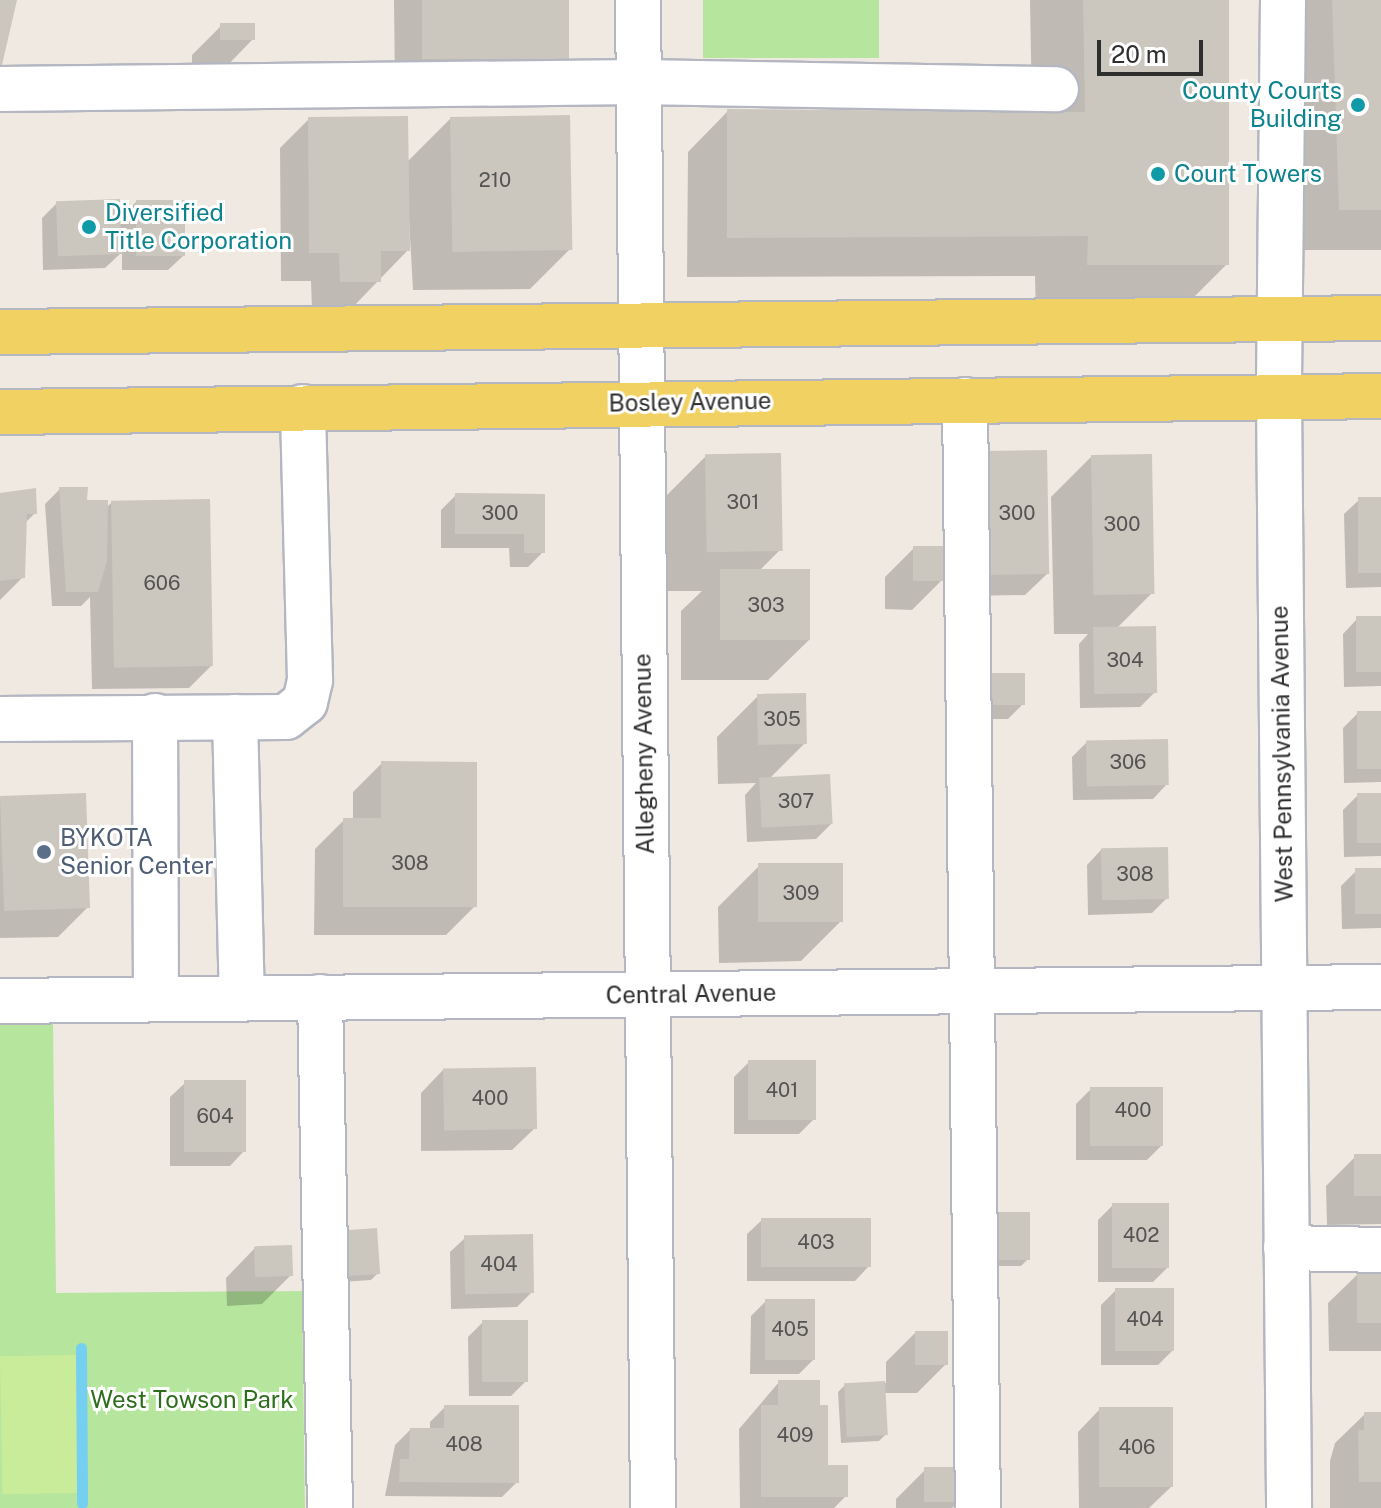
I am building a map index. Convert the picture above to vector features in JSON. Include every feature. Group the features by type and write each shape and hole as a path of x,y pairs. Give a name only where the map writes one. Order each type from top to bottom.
{"main road":[{"path":"0,332 1381,318"},
{"name":"Bosley Avenue","path":"0,412 1381,396"}],"street":[{"name":"Allegheny Avenue","path":"638,0 638,325 653,1508"},
{"name":"West Pennsylvania Avenue","path":"1283,0 1279,397 1289,1508"},
{"path":"0,89 639,82 1056,89"},
{"path":"965,400 978,1508"},
{"path":"0,719 286,717 305,702 310,680 303,407"},
{"path":"155,716 156,999"},
{"path":"235,717 242,998"},
{"name":"Central Avenue","path":"0,1001 1381,987"},
{"path":"320,997 330,1508"},
{"path":"1286,1248 1381,1250"}],"green space":[{"path":"703,0 879,0 879,58 703,58"},
{"name":"West Towson Park","path":"53,1023 56,1293 302,1291 305,1508 0,1508 0,1025"},
{"path":"76,1355 78,1493 2,1494 0,1356"}],"building":[{"path":"0,0 17,0 2,65 0,65"},
{"path":"422,0 569,0 569,59 422,59"},
{"path":"1083,0 1229,0 1229,265 1087,265 1088,236 727,238 727,109 1085,112"},
{"name":"County Courts Building","path":"1332,0 1381,0 1381,210 1339,210"},
{"path":"220,23 255,23 255,40 220,40"},
{"path":"570,115 572,250 452,252 450,117"},
{"path":"408,116 410,251 381,251 381,282 340,282 339,253 309,253 308,117"},
{"name":"Diversified Title Corporation","path":"120,199 122,254 58,256 56,201"},
{"path":"136,200 185,200 185,256 136,256"},
{"path":"1047,450 1049,574 986,575 984,451"},
{"path":"781,453 783,551 707,552 705,454"},
{"path":"1152,454 1154,594 1093,595 1091,455"},
{"path":"59,487 88,487 87,500 108,500 107,561 98,592 66,592"},
{"path":"36,488 37,514 27,514 25,578 0,581 0,493"},
{"path":"455,493 545,494 545,553 524,553 524,534 455,534"},
{"path":"1358,497 1381,497 1381,573 1358,573"},
{"path":"210,499 213,666 114,668 111,501"},
{"path":"913,546 943,546 943,581 913,581"},
{"path":"720,569 810,569 810,640 720,640"},
{"path":"1356,616 1381,616 1381,672 1356,672"},
{"path":"1156,626 1157,693 1094,694 1093,627"},
{"path":"979,673 1025,673 1025,705 979,705"},
{"path":"806,693 807,744 758,745 757,694"},
{"path":"1357,711 1381,711 1381,769 1357,769"},
{"path":"1168,739 1169,785 1087,786 1086,740"},
{"path":"381,761 477,762 477,907 343,907 343,818 381,818"},
{"path":"830,774 833,824 762,828 759,778"},
{"name":"BYKOTA Senior Center","path":"86,793 90,908 4,911 0,796"},
{"path":"1357,793 1381,793 1381,843 1357,843"},
{"path":"1168,847 1169,899 1102,900 1101,848"},
{"path":"758,863 843,863 843,922 758,922"},
{"path":"1355,868 1381,868 1381,914 1355,914"},
{"path":"748,1060 816,1060 816,1120 748,1120"},
{"path":"536,1067 537,1129 444,1131 443,1069"},
{"path":"184,1080 246,1080 246,1152 184,1152"},
{"path":"1090,1087 1163,1087 1163,1146 1090,1146"},
{"path":"1354,1154 1381,1154 1381,1196 1354,1196"},
{"path":"1112,1203 1169,1203 1169,1268 1112,1268"},
{"path":"996,1212 1030,1212 1030,1260 996,1260"},
{"path":"761,1218 871,1218 871,1267 761,1267"},
{"path":"377,1228 380,1274 348,1276 345,1230"},
{"path":"533,1234 534,1293 465,1294 464,1235"},
{"path":"292,1245 293,1276 255,1277 254,1246"},
{"path":"1357,1272 1381,1272 1381,1323 1357,1323"},
{"path":"1115,1288 1174,1288 1174,1351 1115,1351"},
{"path":"765,1299 815,1299 815,1360 765,1360"},
{"path":"482,1320 528,1320 528,1382 482,1382"},
{"path":"915,1331 948,1331 948,1365 915,1365"},
{"path":"778,1380 820,1380 820,1405 828,1405 828,1465 848,1465 848,1497 761,1497 761,1405 778,1405"},
{"path":"885,1381 888,1435 847,1437 844,1383"},
{"path":"444,1405 519,1405 519,1483 399,1482 400,1459 409,1459 410,1428 444,1428"},
{"path":"1099,1407 1173,1407 1173,1487 1099,1487"},
{"path":"1364,1412 1381,1412 1381,1482 1359,1482 1358,1430 1364,1430"},
{"path":"924,1467 961,1467 961,1502 924,1502"}],"waterway":[{"path":"81,1348 82,1503"}],"place":[{"name":"County Courts Building","path":"1358,105"},
{"name":"Court Towers","path":"1158,174"},
{"name":"Diversified Title Corporation","path":"89,227"},
{"name":"BYKOTA Senior Center","path":"44,852"}]}
